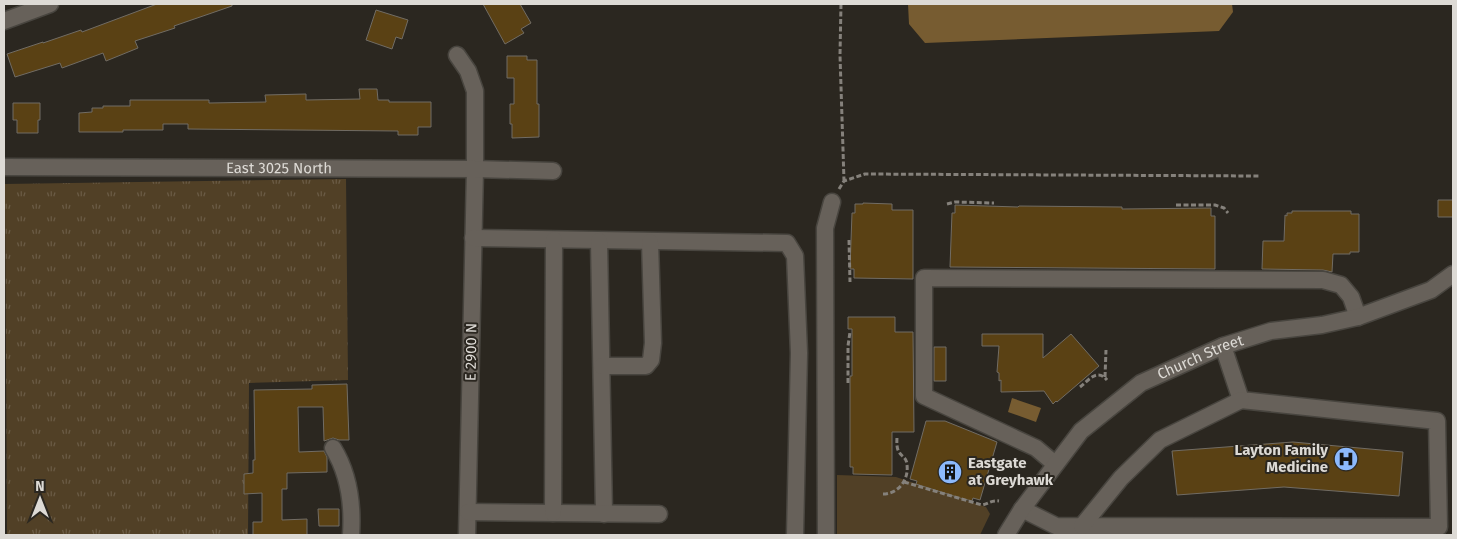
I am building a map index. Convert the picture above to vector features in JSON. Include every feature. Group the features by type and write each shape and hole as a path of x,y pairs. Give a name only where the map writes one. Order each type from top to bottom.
{"street":[{"path":"4,21 50,4"},
{"name":"E 2900 N","path":"457,55 468,71 475,91 467,535"},
{"name":"East 3025 North","path":"4,168 475,169 553,171"},
{"path":"826,535 826,228 832,202"},
{"path":"473,238 786,243 795,256 799,353 795,535"},
{"path":"553,513 554,240"},
{"path":"600,241 604,514"},
{"path":"602,366 646,366 651,360 654,343 650,242"},
{"name":"Church Street","path":"1006,535 1022,509 1081,431 1141,383 1222,346 1271,331 1322,325 1358,317 1431,290 1453,275"},
{"path":"1055,464 1036,448 924,396 924,278 1324,280 1341,285 1351,297 1358,317"},
{"path":"1222,346 1241,400"},
{"path":"1022,509 1056,526 1439,527 1437,421 1241,400 1160,440 1121,478 1082,526"},
{"path":"333,448 342,464 350,499 351,535"},
{"path":"468,512 659,514"}],"path":[{"path":"832,202 844,181 840,55 841,4"},
{"path":"844,181 865,174 1260,176"},
{"path":"948,204 955,202 994,203"},
{"path":"1176,205 1215,206 1224,208 1228,213"},
{"path":"849,240 850,282"},
{"path":"848,383 850,332"},
{"path":"1080,387 1095,375 1099,374 1106,378 1106,350"},
{"path":"882,494 890,494 896,491 904,482 907,464 897,447 897,436"},
{"path":"904,482 982,505 990,501 998,501"}],"green space":[{"path":"346,179 348,380 249,383 248,535 7,535 5,184"},
{"path":"837,475 896,477 986,507 990,514 980,535 837,535"}],"shaded area":[{"path":"908,4 1232,4 1233,12 1219,31 925,43 909,24"},
{"path":"1012,398 1041,408 1036,422 1008,412"}],"building":[{"path":"157,4 232,4 232,6 135,41 138,48 106,61 103,53 62,68 60,63 15,77 7,54 81,30 82,32"},
{"path":"483,4 520,4 531,23 521,29 524,33 505,44"},
{"path":"376,10 408,20 402,39 396,37 392,49 366,40"},
{"path":"507,56 527,56 527,60 537,60 539,137 512,138 510,104 514,104 514,78 507,78"},
{"path":"359,89 377,89 378,100 389,100 389,102 431,102 431,127 418,127 418,135 398,135 398,131 188,129 188,124 163,124 163,130 79,132 79,113 92,112 92,108 103,108 103,106 130,106 130,100 209,100 209,103 266,102 265,95 306,94 306,100 360,99"},
{"path":"13,103 40,103 38,133 17,133 17,120 13,120"},
{"path":"1438,200 1453,200 1453,217 1438,217"},
{"path":"855,204 892,204 892,210 913,210 913,279 854,278 854,269 850,269 852,213 855,213"},
{"path":"955,205 1122,207 1122,209 1211,208 1211,216 1215,216 1215,269 950,267 952,213 955,213"},
{"path":"1292,211 1351,211 1351,214 1359,214 1359,252 1333,254 1332,272 1323,270 1262,269 1263,241 1284,241 1285,215 1287,216 1287,213 1292,213"},
{"path":"848,317 895,317 895,332 913,332 914,432 892,432 892,475 853,474 853,467 850,467 852,329 848,329"},
{"path":"982,334 1043,334 1043,358 1071,334 1099,366 1053,404 1044,391 1001,392 1001,380 999,381 999,373 997,372 999,346 982,346"},
{"path":"934,347 946,347 946,381 934,381"},
{"path":"347,384 349,440 333,438 324,441 323,407 298,407 299,452 324,451 327,457 327,472 287,473 287,489 282,489 282,520 307,519 307,535 253,535 253,522 262,522 262,493 244,494 244,474 253,473 253,460 255,460 254,390 312,389 312,385"},
{"name":"Eastgate at Greyhawk","path":"926,421 945,421 997,442 980,500 973,498 972,501 960,498 916,484 917,481 910,479"},
{"path":"1293,442 1403,452 1399,496 1284,487 1177,495 1172,451"},
{"path":"318,509 339,509 339,526 319,526"}],"place":[{"name":"Layton Family Medicine","path":"1346,459"},
{"name":"Eastgate at Greyhawk","path":"950,472"}]}
